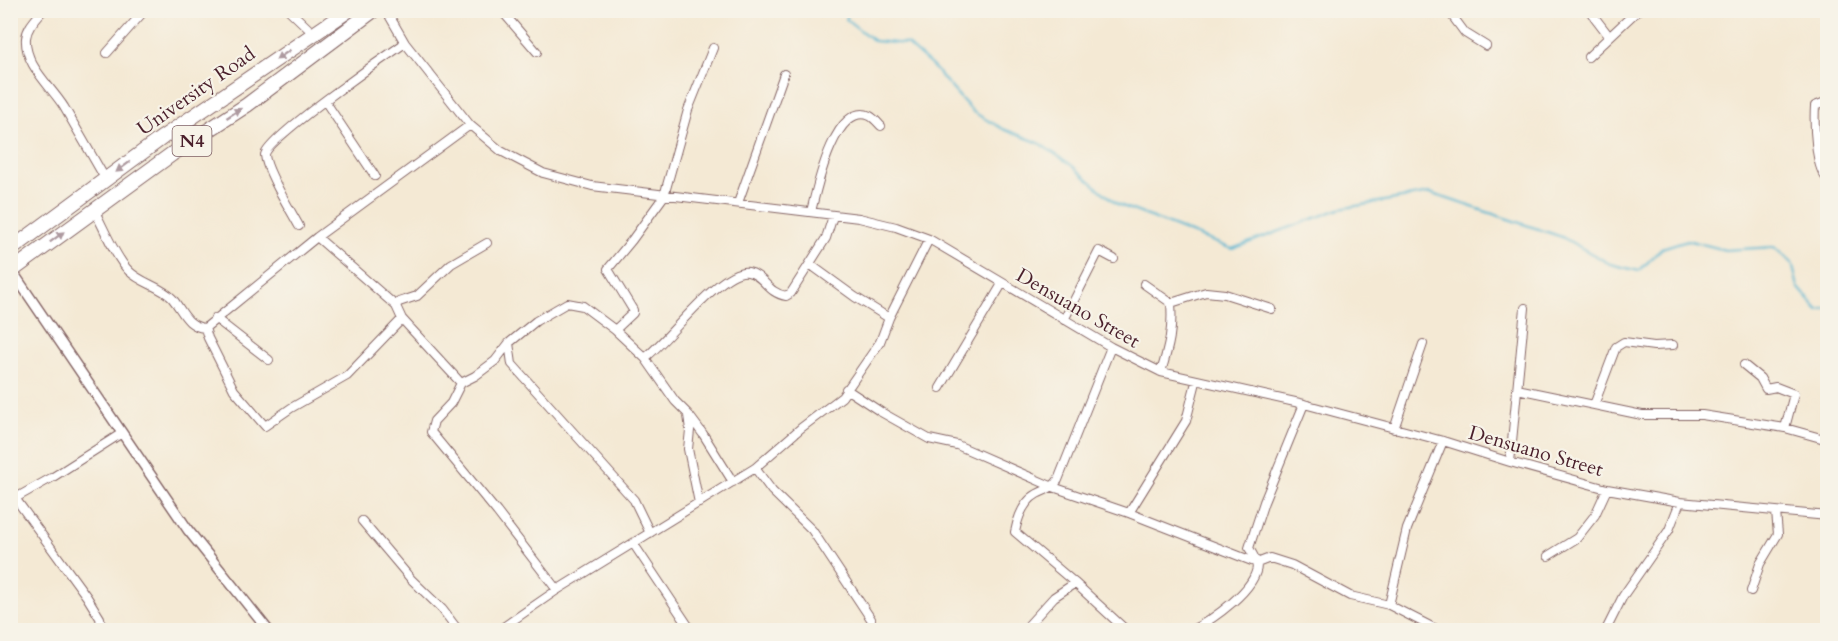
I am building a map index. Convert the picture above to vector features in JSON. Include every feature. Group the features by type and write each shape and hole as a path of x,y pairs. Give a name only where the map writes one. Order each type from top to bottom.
{"highway":[{"name":"University Road","path":"10,250 163,137 349,10"},
{"name":"University Road","path":"11,270 172,154 247,105 374,10"}],"street":[{"path":"43,10 31,25 26,36 33,64 62,104 106,180"},
{"path":"107,53 145,10"},
{"path":"289,10 313,33"},
{"name":"Densuano Street","path":"386,10 405,43 470,125 501,151 543,173 592,186 859,218 896,227 929,239 1111,347 1161,372 1196,382 1304,404 1443,441 1607,489 1680,502 1827,516"},
{"path":"501,10 537,52"},
{"path":"1448,10 1465,33 1486,46"},
{"path":"1589,10 1609,36"},
{"path":"1588,57 1638,10"},
{"path":"299,226 269,168 265,157 266,150 274,141 325,101 405,43"},
{"path":"615,330 633,313 633,310 608,269 664,196 688,110 713,48"},
{"path":"738,203 784,74"},
{"path":"325,101 375,176"},
{"path":"1827,101 1815,106 1814,128 1819,154 1818,165 1823,177 1827,179"},
{"path":"811,212 824,165 839,129 848,120 859,115 871,116 881,126"},
{"path":"205,328 317,237 470,125"},
{"path":"94,210 130,272 172,298 188,321 205,328"},
{"path":"645,358 656,350 687,315 734,274 745,272 757,275 770,290 786,296 791,293 811,265 826,238 833,216"},
{"path":"317,237 396,306 402,320 461,383"},
{"path":"499,630 557,590 755,468 801,428 842,397 880,342 889,318 929,239"},
{"path":"396,306 399,302 417,296 451,264 487,243"},
{"path":"1064,320 1099,251 1114,259"},
{"path":"811,265 889,318"},
{"path":"11,270 188,530 268,630"},
{"path":"940,388 1002,284"},
{"path":"1144,284 1171,303"},
{"path":"1171,303 1206,292 1225,294 1272,309"},
{"path":"557,590 498,512 432,432 434,421 451,403 461,383 495,361 509,343 546,315 567,303 583,306 615,330 645,358 675,401 688,414 714,450 733,482"},
{"path":"1161,372 1170,342 1171,303"},
{"path":"1510,462 1525,308"},
{"path":"215,318 269,360"},
{"path":"205,328 234,390 265,426 291,408 347,376 402,320"},
{"path":"1594,405 1616,347 1624,342 1654,346 1673,345"},
{"path":"509,343 512,364 634,500 651,533"},
{"path":"1394,429 1424,344"},
{"path":"1111,347 1058,480 1053,487 1036,494 1026,503 1015,532 1126,630"},
{"path":"495,361 512,364"},
{"path":"1744,365 1761,378 1766,389 1776,387 1794,394 1785,428"},
{"path":"1129,513 1186,421 1196,382"},
{"path":"846,389 929,439 957,445 1053,487 1129,513 1257,563 1270,558 1292,565 1350,596 1389,605 1438,630"},
{"path":"1517,389 1642,415 1702,415 1785,428 1827,440"},
{"path":"1192,630 1247,590 1255,577 1257,563 1249,548 1255,526 1304,404"},
{"path":"688,414 690,430 688,449 699,503"},
{"path":"102,630 100,618 87,597 13,499 53,477 122,433"},
{"path":"1389,605 1407,529 1443,441"},
{"path":"755,468 772,491 812,530 871,619"},
{"path":"1548,556 1577,538 1595,515 1607,489"},
{"path":"1606,630 1623,596 1669,530 1680,502"},
{"path":"1751,591 1760,564 1778,534 1776,512"},
{"path":"362,521 411,579 442,609 458,630"},
{"path":"633,543 691,630"},
{"path":"1024,630 1053,597 1075,583"}],"waterway":[{"path":"850,10 846,19 874,41 907,44 931,65 973,112 1003,129 1037,142 1070,164 1117,204 1232,249 1339,209 1430,193 1562,237 1610,264 1639,271 1662,248 1687,240 1725,250 1774,247 1792,263 1798,287 1818,310 1828,308"}]}
